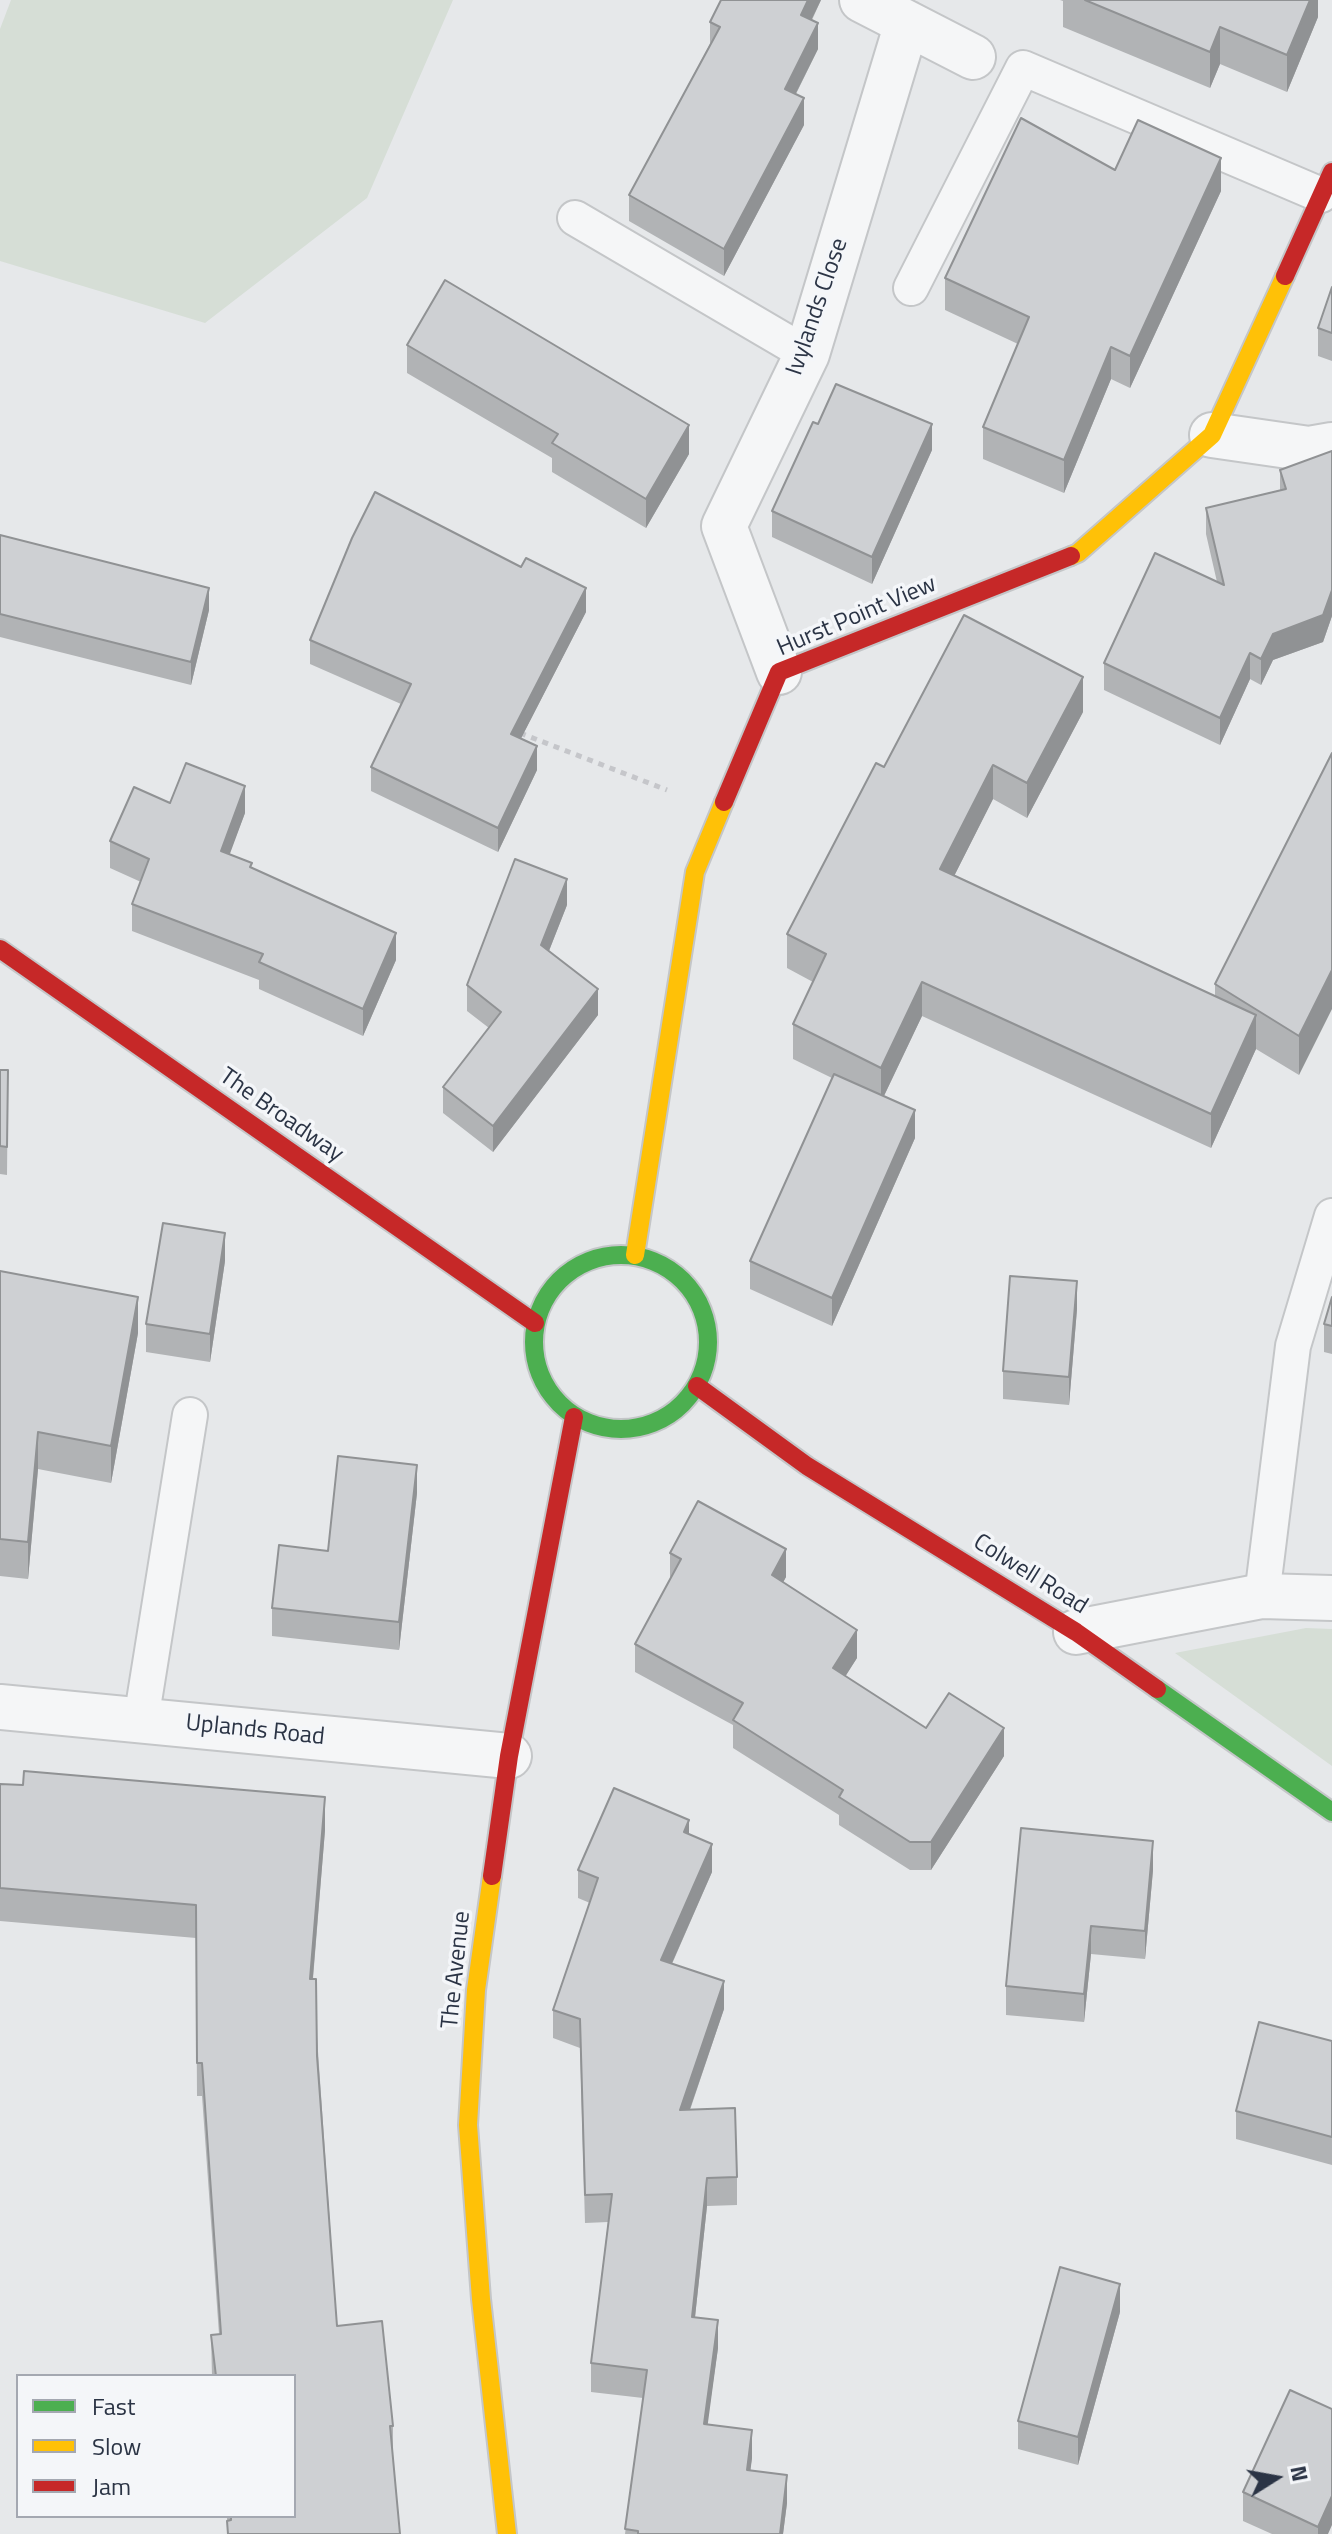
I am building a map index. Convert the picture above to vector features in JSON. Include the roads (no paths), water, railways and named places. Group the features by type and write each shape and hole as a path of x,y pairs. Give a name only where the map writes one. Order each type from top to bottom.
{"main road":[{"name":"Hurst Point View","path":"635,1255 695,872 779,672 1078,553 1212,435 1326,183"},
{"name":"The Broadway","path":"0,949 535,1323"},
{"path":"611,1255 635,1255 663,1265 687,1284 708,1324 708,1355 697,1386 678,1410 640,1429 610,1430 574,1417 552,1396 538,1369 533,1339 535,1323 547,1295 568,1272 582,1263 611,1255"},
{"name":"Colwell Road","path":"697,1386 807,1466 1076,1632 1332,1812"},
{"name":"The Avenue","path":"507,2534 481,2299 468,2125 476,1990 509,1756 574,1417"}],"street":[{"path":"862,0 973,57"},
{"name":"Ivylands Close","path":"779,672 724,526 807,354 907,23"},
{"path":"1212,435 1309,449 1332,445"},
{"path":"1076,1632 1262,1596 1332,1598"},
{"name":"Uplands Road","path":"0,1707 509,1756"}],"lane":[{"path":"911,288 1023,68 1326,183"},
{"path":"575,218 807,354"},
{"path":"1262,1596 1293,1346 1332,1216"},
{"path":"141,1720 190,1415"}]}
